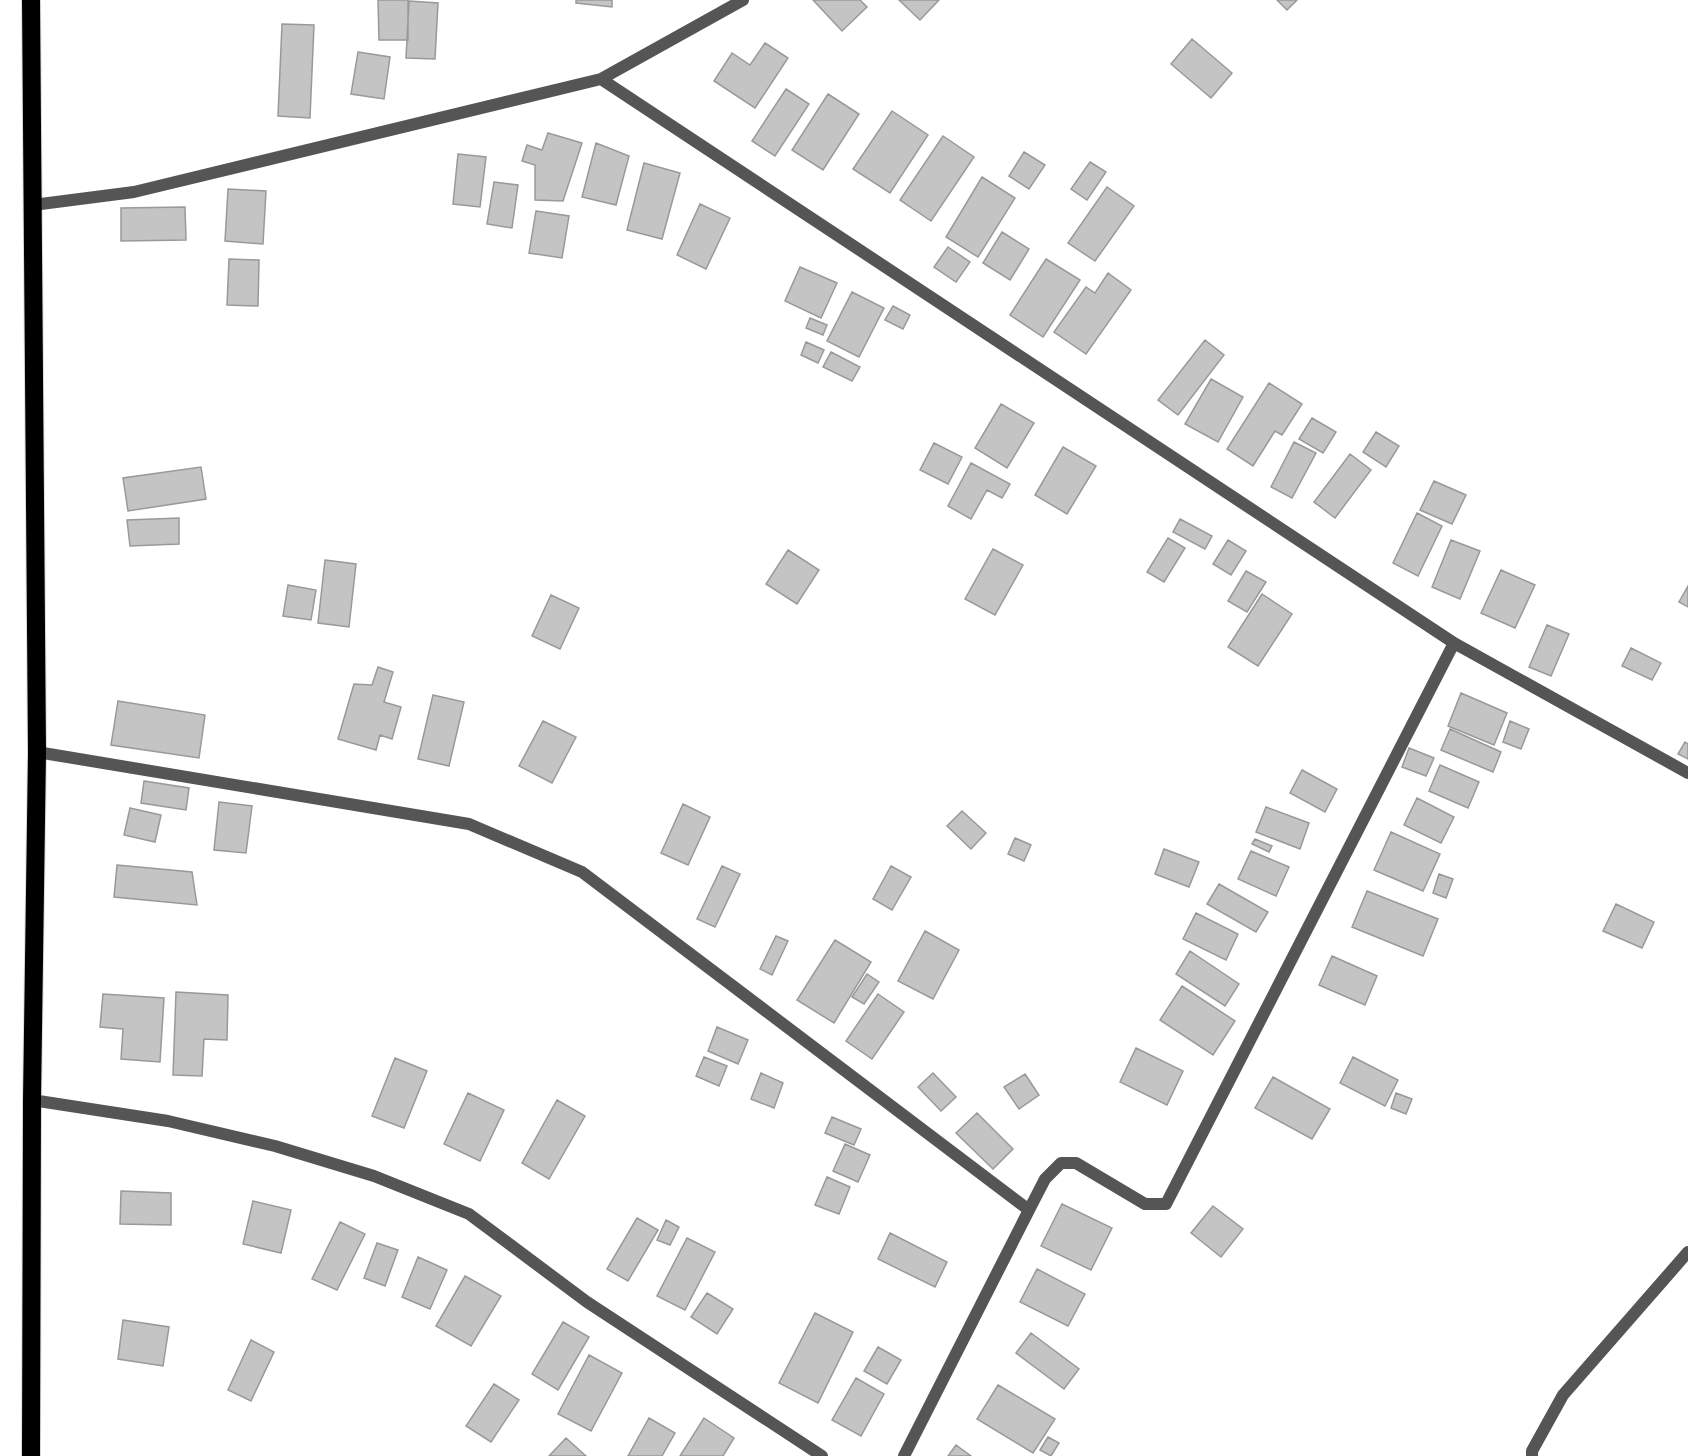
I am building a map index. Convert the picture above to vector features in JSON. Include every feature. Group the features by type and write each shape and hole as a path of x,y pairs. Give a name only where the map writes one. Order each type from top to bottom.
{"highway":[{"path":"31,0 37,752 32,1101 31,1456"}],"street":[{"path":"33,205 134,192 601,79 743,0"},
{"path":"601,79 1454,643 1688,773"},
{"path":"904,1456 1045,1179 1061,1162 1076,1163 1145,1204 1166,1204 1454,643"},
{"path":"37,752 470,824 582,872 1029,1210"},
{"path":"32,1101 168,1121 274,1146 374,1176 469,1214 587,1302 822,1456"},
{"path":"1532,1456 1532,1451 1563,1395 1688,1252"}],"building":[{"path":"378,0 408,0 408,40 379,40"},
{"path":"576,0 612,0 612,7 576,3"},
{"path":"813,0 860,0 867,7 842,31"},
{"path":"899,0 939,0 920,20"},
{"path":"1277,0 1297,0 1287,10"},
{"path":"409,1 438,3 435,59 406,58"},
{"path":"282,24 314,25 310,118 278,116"},
{"path":"1192,39 1232,73 1211,98 1171,64"},
{"path":"765,43 788,58 755,108 714,81 732,53 750,65"},
{"path":"358,52 390,57 384,99 351,94"},
{"path":"786,89 809,104 775,156 752,141"},
{"path":"828,94 859,114 823,170 792,150"},
{"path":"892,111 928,135 890,193 853,169"},
{"path":"548,133 582,143 563,201 535,200 535,165 522,161 527,145 542,150"},
{"path":"943,136 974,157 931,221 900,200"},
{"path":"596,143 629,156 616,205 582,197"},
{"path":"1024,152 1045,165 1029,189 1009,176"},
{"path":"458,154 486,157 480,207 453,204"},
{"path":"1090,162 1106,172 1087,200 1071,189"},
{"path":"644,163 680,173 662,239 627,230"},
{"path":"982,177 1015,198 978,257 946,237"},
{"path":"494,182 518,185 512,228 487,224"},
{"path":"1107,187 1134,206 1095,261 1068,243"},
{"path":"228,189 266,191 263,244 225,241"},
{"path":"700,204 730,218 706,269 677,255"},
{"path":"185,207 186,240 121,241 121,208"},
{"path":"536,211 569,216 562,258 529,253"},
{"path":"1002,232 1029,249 1010,280 983,263"},
{"path":"948,247 970,262 956,282 934,267"},
{"path":"229,259 259,260 258,306 227,305"},
{"path":"1046,259 1080,280 1043,337 1010,315"},
{"path":"800,267 837,283 821,318 785,301"},
{"path":"1108,273 1131,290 1086,354 1054,332 1086,287 1095,293"},
{"path":"852,292 884,308 859,357 827,341"},
{"path":"893,306 910,315 903,329 885,320"},
{"path":"810,318 827,325 823,335 806,328"},
{"path":"1205,340 1224,355 1178,415 1158,400"},
{"path":"806,342 824,350 818,363 801,355"},
{"path":"831,352 860,367 852,381 823,367"},
{"path":"1211,379 1243,397 1218,442 1185,424"},
{"path":"1269,383 1302,404 1282,435 1275,431 1253,466 1227,449"},
{"path":"1001,404 1034,423 1007,468 975,448"},
{"path":"1312,418 1336,432 1323,453 1299,439"},
{"path":"1376,432 1399,446 1386,467 1363,452"},
{"path":"1294,442 1316,453 1292,498 1271,487"},
{"path":"934,443 962,457 948,484 920,470"},
{"path":"1063,447 1096,466 1067,514 1035,495"},
{"path":"1350,454 1371,470 1335,518 1314,502"},
{"path":"971,463 1010,484 1002,498 987,490 971,519 948,506"},
{"path":"201,467 206,499 128,511 123,478"},
{"path":"1434,481 1466,495 1452,524 1420,510"},
{"path":"1417,513 1442,526 1418,576 1393,563"},
{"path":"179,518 179,544 130,546 127,520"},
{"path":"1180,519 1212,536 1205,549 1173,532"},
{"path":"1168,538 1185,548 1164,582 1147,572"},
{"path":"1228,540 1246,551 1231,575 1213,564"},
{"path":"1451,540 1480,551 1460,599 1432,587"},
{"path":"993,549 1023,565 995,615 965,599"},
{"path":"788,550 819,570 797,604 766,584"},
{"path":"325,560 356,564 349,627 318,623"},
{"path":"1501,570 1535,585 1515,628 1481,613"},
{"path":"1246,571 1266,582 1247,612 1228,601"},
{"path":"288,585 316,590 311,620 283,616"},
{"path":"1688,586 1688,607 1679,602"},
{"path":"1262,594 1292,614 1258,666 1228,647"},
{"path":"551,595 579,608 560,649 532,636"},
{"path":"1547,625 1569,634 1551,676 1529,667"},
{"path":"1631,648 1661,663 1652,680 1622,666"},
{"path":"378,667 393,672 384,702 401,707 392,739 380,735 376,750 338,739 354,684 372,685"},
{"path":"1461,693 1507,713 1494,745 1448,726"},
{"path":"433,695 464,702 449,766 418,759"},
{"path":"118,701 205,715 199,758 111,745"},
{"path":"543,721 576,737 552,783 519,766"},
{"path":"1510,721 1529,729 1521,749 1503,742"},
{"path":"1450,729 1501,752 1493,772 1441,750"},
{"path":"1685,742 1688,744 1688,759 1678,754"},
{"path":"1409,748 1434,758 1426,776 1402,767"},
{"path":"1440,765 1479,782 1468,808 1429,791"},
{"path":"1302,770 1337,789 1325,812 1290,793"},
{"path":"144,781 189,788 186,810 141,803"},
{"path":"1417,798 1454,817 1441,843 1404,825"},
{"path":"219,802 252,806 246,853 214,850"},
{"path":"683,804 710,817 688,865 661,853"},
{"path":"1266,807 1309,823 1300,849 1256,832"},
{"path":"130,808 161,815 155,842 124,835"},
{"path":"962,811 986,833 971,849 947,826"},
{"path":"1391,832 1440,854 1423,891 1374,870"},
{"path":"1015,838 1031,845 1024,861 1008,854"},
{"path":"1255,839 1272,846 1269,852 1252,844"},
{"path":"1164,849 1199,862 1189,887 1155,874"},
{"path":"1251,851 1289,867 1276,896 1238,879"},
{"path":"117,865 192,872 197,905 114,897"},
{"path":"722,866 740,874 715,927 697,919"},
{"path":"891,866 911,877 892,910 873,899"},
{"path":"1439,874 1453,879 1446,898 1433,893"},
{"path":"1219,884 1268,912 1256,932 1207,904"},
{"path":"1367,891 1438,919 1423,956 1352,927"},
{"path":"1616,904 1654,922 1642,948 1603,931"},
{"path":"1196,913 1238,934 1226,960 1183,939"},
{"path":"925,931 959,950 933,999 898,981"},
{"path":"776,936 788,941 772,975 760,969"},
{"path":"835,940 871,962 834,1023 797,1000"},
{"path":"1190,951 1239,984 1225,1006 1176,974"},
{"path":"1332,956 1377,976 1365,1005 1319,985"},
{"path":"867,974 879,982 864,1004 852,997"},
{"path":"1182,986 1235,1021 1213,1055 1160,1020"},
{"path":"176,992 228,995 227,1040 204,1039 202,1076 173,1075"},
{"path":"103,994 164,998 160,1062 121,1059 123,1029 100,1027"},
{"path":"878,994 904,1012 872,1059 846,1041"},
{"path":"717,1027 748,1040 738,1064 708,1051"},
{"path":"1136,1048 1183,1071 1167,1105 1120,1082"},
{"path":"704,1057 727,1066 719,1086 696,1076"},
{"path":"1353,1057 1398,1080 1385,1106 1340,1083"},
{"path":"395,1058 427,1071 404,1128 372,1116"},
{"path":"761,1073 783,1083 774,1108 751,1099"},
{"path":"933,1073 956,1097 941,1111 918,1087"},
{"path":"1025,1074 1039,1095 1019,1109 1004,1087"},
{"path":"1273,1077 1330,1109 1312,1139 1255,1108"},
{"path":"468,1093 504,1110 480,1161 444,1144"},
{"path":"1396,1093 1412,1099 1406,1114 1391,1108"},
{"path":"557,1100 585,1116 549,1179 522,1163"},
{"path":"977,1113 1013,1149 993,1169 956,1133"},
{"path":"832,1117 861,1129 854,1145 825,1133"},
{"path":"845,1144 870,1155 858,1182 833,1171"},
{"path":"827,1177 850,1187 839,1214 815,1205"},
{"path":"121,1191 171,1193 171,1225 120,1224"},
{"path":"253,1201 291,1210 281,1253 243,1244"},
{"path":"1062,1204 1112,1228 1091,1270 1041,1246"},
{"path":"1213,1206 1243,1229 1221,1257 1191,1233"},
{"path":"637,1218 658,1230 628,1281 607,1269"},
{"path":"666,1220 679,1227 670,1245 657,1240"},
{"path":"340,1222 365,1234 337,1290 312,1279"},
{"path":"890,1233 947,1262 935,1287 878,1259"},
{"path":"687,1238 715,1252 685,1310 657,1296"},
{"path":"377,1243 398,1250 385,1286 364,1278"},
{"path":"418,1257 447,1270 430,1309 402,1297"},
{"path":"1037,1269 1085,1294 1068,1326 1020,1302"},
{"path":"465,1276 501,1296 471,1346 436,1326"},
{"path":"707,1293 733,1309 717,1334 691,1317"},
{"path":"815,1313 853,1332 818,1403 779,1383"},
{"path":"123,1320 169,1327 163,1366 118,1359"},
{"path":"563,1322 589,1337 558,1390 532,1374"},
{"path":"1031,1333 1079,1369 1064,1389 1016,1353"},
{"path":"251,1340 274,1352 251,1401 228,1390"},
{"path":"878,1347 901,1360 887,1384 864,1371"},
{"path":"589,1355 622,1373 591,1431 558,1414"},
{"path":"856,1378 884,1394 861,1436 832,1420"},
{"path":"494,1384 519,1400 491,1442 466,1426"},
{"path":"998,1385 1055,1419 1033,1453 977,1419"},
{"path":"649,1418 675,1433 662,1456 628,1456"},
{"path":"704,1418 734,1438 723,1456 680,1456"},
{"path":"1048,1437 1059,1443 1051,1456 1040,1450"},
{"path":"566,1438 586,1456 549,1456"},
{"path":"956,1445 971,1456 948,1456"}]}
